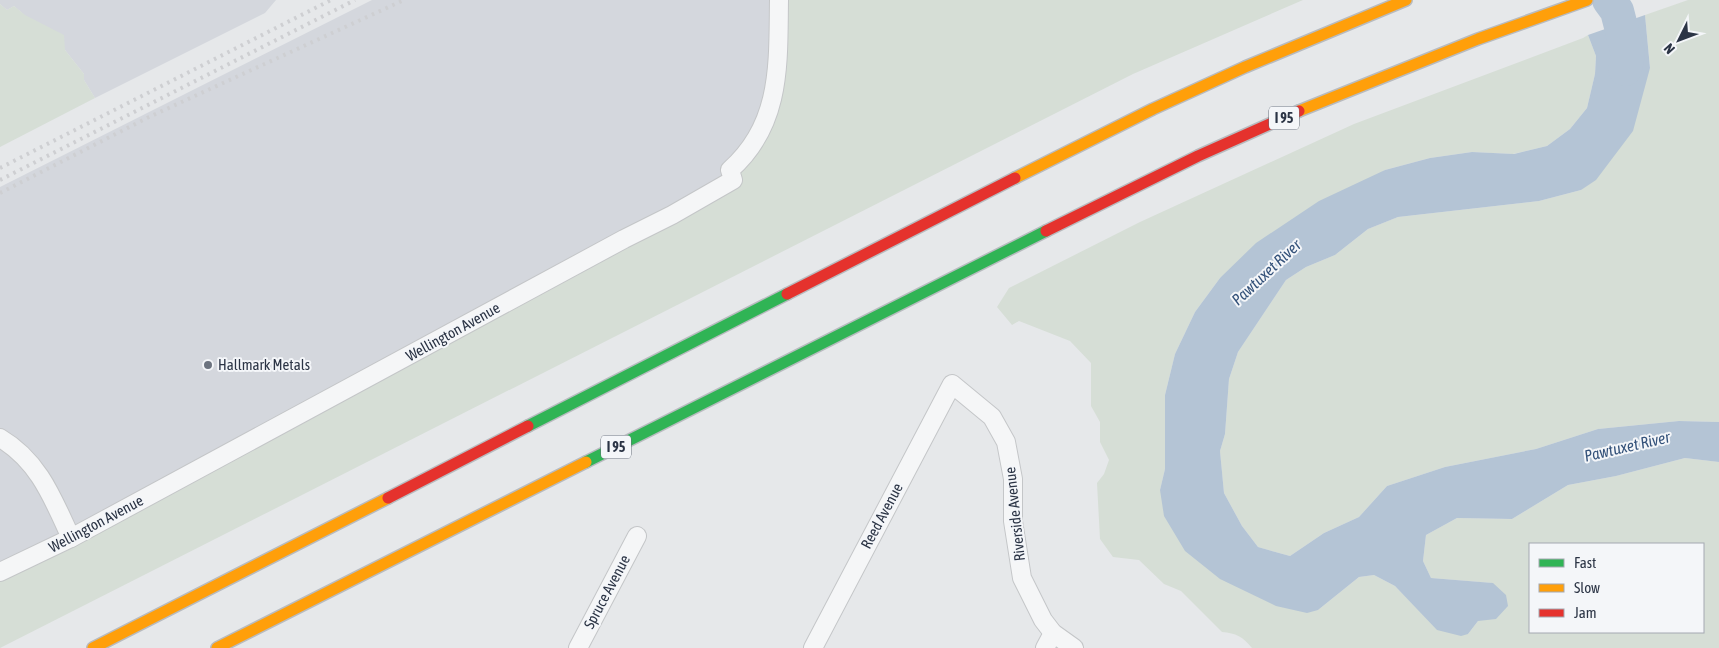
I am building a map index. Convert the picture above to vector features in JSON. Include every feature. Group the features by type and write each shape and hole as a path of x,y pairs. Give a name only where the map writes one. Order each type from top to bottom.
{"highway":[{"path":"93,648 1061,154 1245,67 1406,0"},
{"name":"I 95","path":"217,648 1007,250 1198,156 1384,76 1560,8 1587,0"}],"street":[{"name":"Wellington Avenue","path":"0,572 71,538 672,215 733,180 730,170 751,147 768,115 775,92 778,53 778,0"},
{"name":"Riverside Avenue","path":"952,384 992,417 1006,442 1013,479 1013,521 1022,578 1043,620 1049,640 1074,648"},
{"name":"Reed Avenue","path":"813,648 952,384"},
{"path":"0,438 30,462 48,488 71,538"},
{"name":"Spruce Avenue","path":"578,648 637,536"}],"shaded area":[{"path":"0,0 276,0 265,13 95,98 84,80 84,74 65,50 14,6 7,10 0,4"},
{"path":"372,0 777,0 762,123 729,173 702,194 0,573 0,187"},
{"path":"777,0 1303,0 1133,74 0,648 0,573 684,206 729,173 762,123"},
{"path":"1688,0 1719,0 1719,422 1679,421 1598,429 1536,449 1445,467 1387,486 1359,517 1324,533 1290,556 1258,547 1242,526 1224,493 1220,451 1225,434 1229,379 1238,352 1286,280 1306,267 1335,255 1368,229 1398,217 1539,201 1581,190 1650,68 1645,15"},
{"path":"0,4 7,10 14,6 25,15 64,35 65,50 84,74 84,80 95,98 0,147"},
{"path":"1588,35 1596,56 1595,74 1587,108 1570,129 1547,146 1513,154 1472,152 1430,158 1385,170 1220,278 1195,312 1175,354 1165,395 1165,469 1160,490 1318,610 1359,577 1374,575 1395,586 1437,629 1468,634 1478,621 1492,583 1431,578 1423,561 1426,535 1457,518 1512,519 1568,485 1616,476 1685,458 1719,462 1719,648 1252,648 1239,636 1222,632 1181,591 1164,584 1139,560 1113,557 1100,539 1097,483 1104,474 1109,460 1100,442 1100,422 1091,406 1091,363 1070,341 1019,321 1012,325 997,307 1009,288 1140,222 1354,124"}],"water":[{"path":"1645,15 1650,68 1633,131 1596,180 1581,190 1539,201 1398,217 1368,229 1335,255 1306,267 1286,280 1238,352 1229,379 1225,434 1220,451 1224,493 1242,526 1258,547 1290,556 1324,533 1359,517 1387,486 1445,467 1536,449 1598,429 1679,421 1719,422 1719,462 1685,458 1616,476 1568,485 1512,519 1457,518 1426,535 1423,561 1431,578 1493,583 1506,595 1508,606 1496,619 1478,621 1468,634 1461,636 1437,630 1395,586 1374,575 1359,577 1318,610 1307,613 1276,606 1220,579 1185,551 1164,516 1160,490 1165,469 1165,395 1175,354 1195,312 1220,278 1256,243 1319,201 1385,170 1430,158 1472,152 1514,154 1547,146 1570,129 1587,108 1595,74 1596,56 1588,35"}],"waterway":[{"name":"Pawtuxet River","path":"1609,0 1617,11 1628,54 1625,69"}],"railway":[{"path":"0,168 331,0"},
{"path":"0,180 355,0"},
{"path":"0,193 149,117 404,0"}],"traffic: fast":[{"path":"586,462 1046,231"},
{"path":"528,426 787,294"}],"traffic: slow":[{"path":"1015,178 1153,109 1245,67 1406,0"},
{"path":"1299,111 1478,39 1587,0"},
{"path":"217,648 586,462"},
{"path":"93,648 388,498"}],"traffic: jam":[{"path":"1046,231 1198,156 1299,111"},
{"path":"787,294 1015,178"},
{"path":"388,498 528,426"}],"place":[{"name":"Hallmark Metals","path":"208,365"}]}
